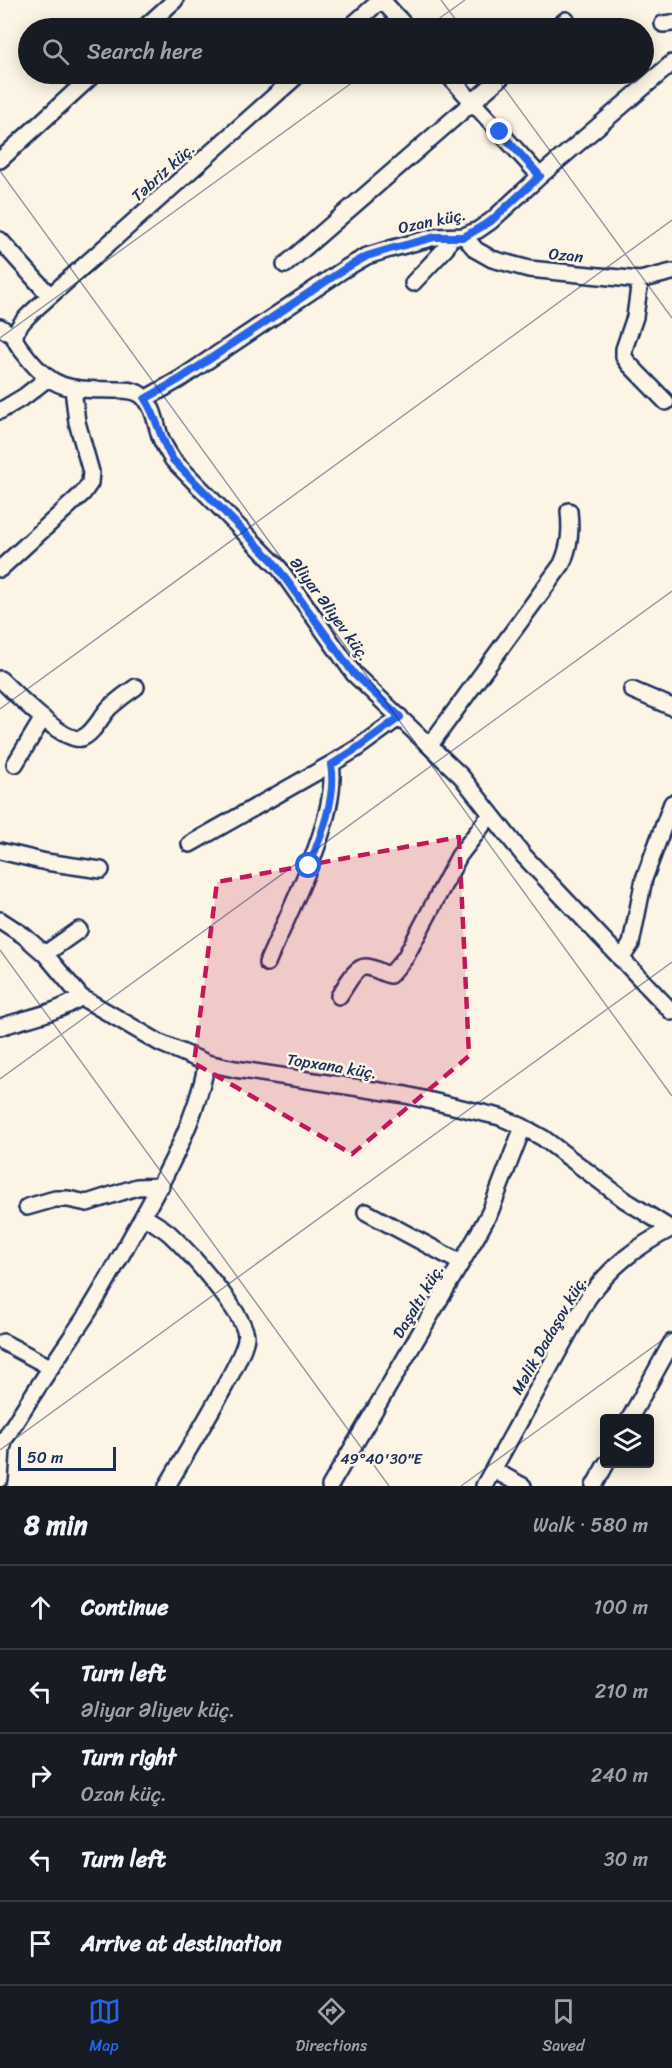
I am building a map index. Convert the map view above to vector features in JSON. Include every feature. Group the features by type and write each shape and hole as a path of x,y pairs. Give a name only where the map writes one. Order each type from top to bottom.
{"street":[{"path":"155,18 175,0"},
{"path":"360,18 381,0 398,18"},
{"name":"Ozan küç.","path":"654,78 672,63"},
{"path":"0,160 83,84"},
{"name":"Təbriz küç.","path":"50,296 289,84"},
{"path":"456,84 540,176"},
{"path":"285,265 494,84"},
{"name":"Ozan küç.","path":"145,399 180,379 367,256 420,241 457,237 491,221 647,84"},
{"path":"413,283 457,237"},
{"name":"Ozan","path":"457,237 492,259 529,269 640,280 672,272"},
{"path":"0,240 50,296 23,321 15,337 37,370 48,378 73,389 130,390 139,393 145,399"},
{"path":"640,280 635,317 624,349 624,357 666,402"},
{"path":"0,327 15,337"},
{"path":"0,411 25,396 48,378"},
{"path":"0,569 83,493 90,483 92,472 77,422 73,389"},
{"name":"Əliyar Əliyev küç.","path":"145,399 156,417 164,447 173,460 272,560 354,674 461,776 524,856 672,1012"},
{"path":"430,745 562,564 569,548 571,532 569,511"},
{"path":"0,679 43,718 76,739 89,733 111,707 136,687"},
{"path":"632,690 672,707"},
{"path":"190,844 331,765 400,717"},
{"path":"15,764 43,718"},
{"path":"267,963 323,828 333,782 331,765"},
{"path":"621,959 631,944 644,879 672,803"},
{"path":"339,996 352,976 361,968 367,966 390,975 396,970 405,958 459,856 491,813"},
{"path":"0,851 46,862 101,870"},
{"name":"Topxana küç.","path":"0,920 23,935 45,954 81,997 159,1043 207,1063 406,1095 500,1117 543,1138 625,1200 672,1228"},
{"path":"45,954 79,930"},
{"path":"0,1026 57,1009 81,997"},
{"path":"0,1479 5,1439 85,1316 161,1186 191,1123 207,1063"},
{"name":"Daşaltı küç.","path":"330,1486 490,1212 523,1127"},
{"path":"27,1207 55,1199 68,1198 87,1203 137,1186 161,1186"},
{"path":"366,1212 461,1263"},
{"path":"143,1216 168,1232 186,1251 234,1309 246,1336 245,1348 232,1373 167,1486"},
{"name":"Məlik Dadaşov küç.","path":"484,1486 588,1298 604,1276 630,1252 672,1228"},
{"path":"3,1342 50,1367"},
{"path":"633,1414 672,1342"},
{"path":"594,1486 604,1468"},
{"path":"493,1470 523,1486"}],"highlighted area":[{"path":"459,837 469,1056 352,1154 194,1063 217,882"}],"route":[{"path":"309,866 323,828 333,782 331,765 400,717 354,674 280,569 173,460 164,447 156,417 145,399 180,379 367,256 435,237 464,237 491,221 540,176 500,132"}]}
